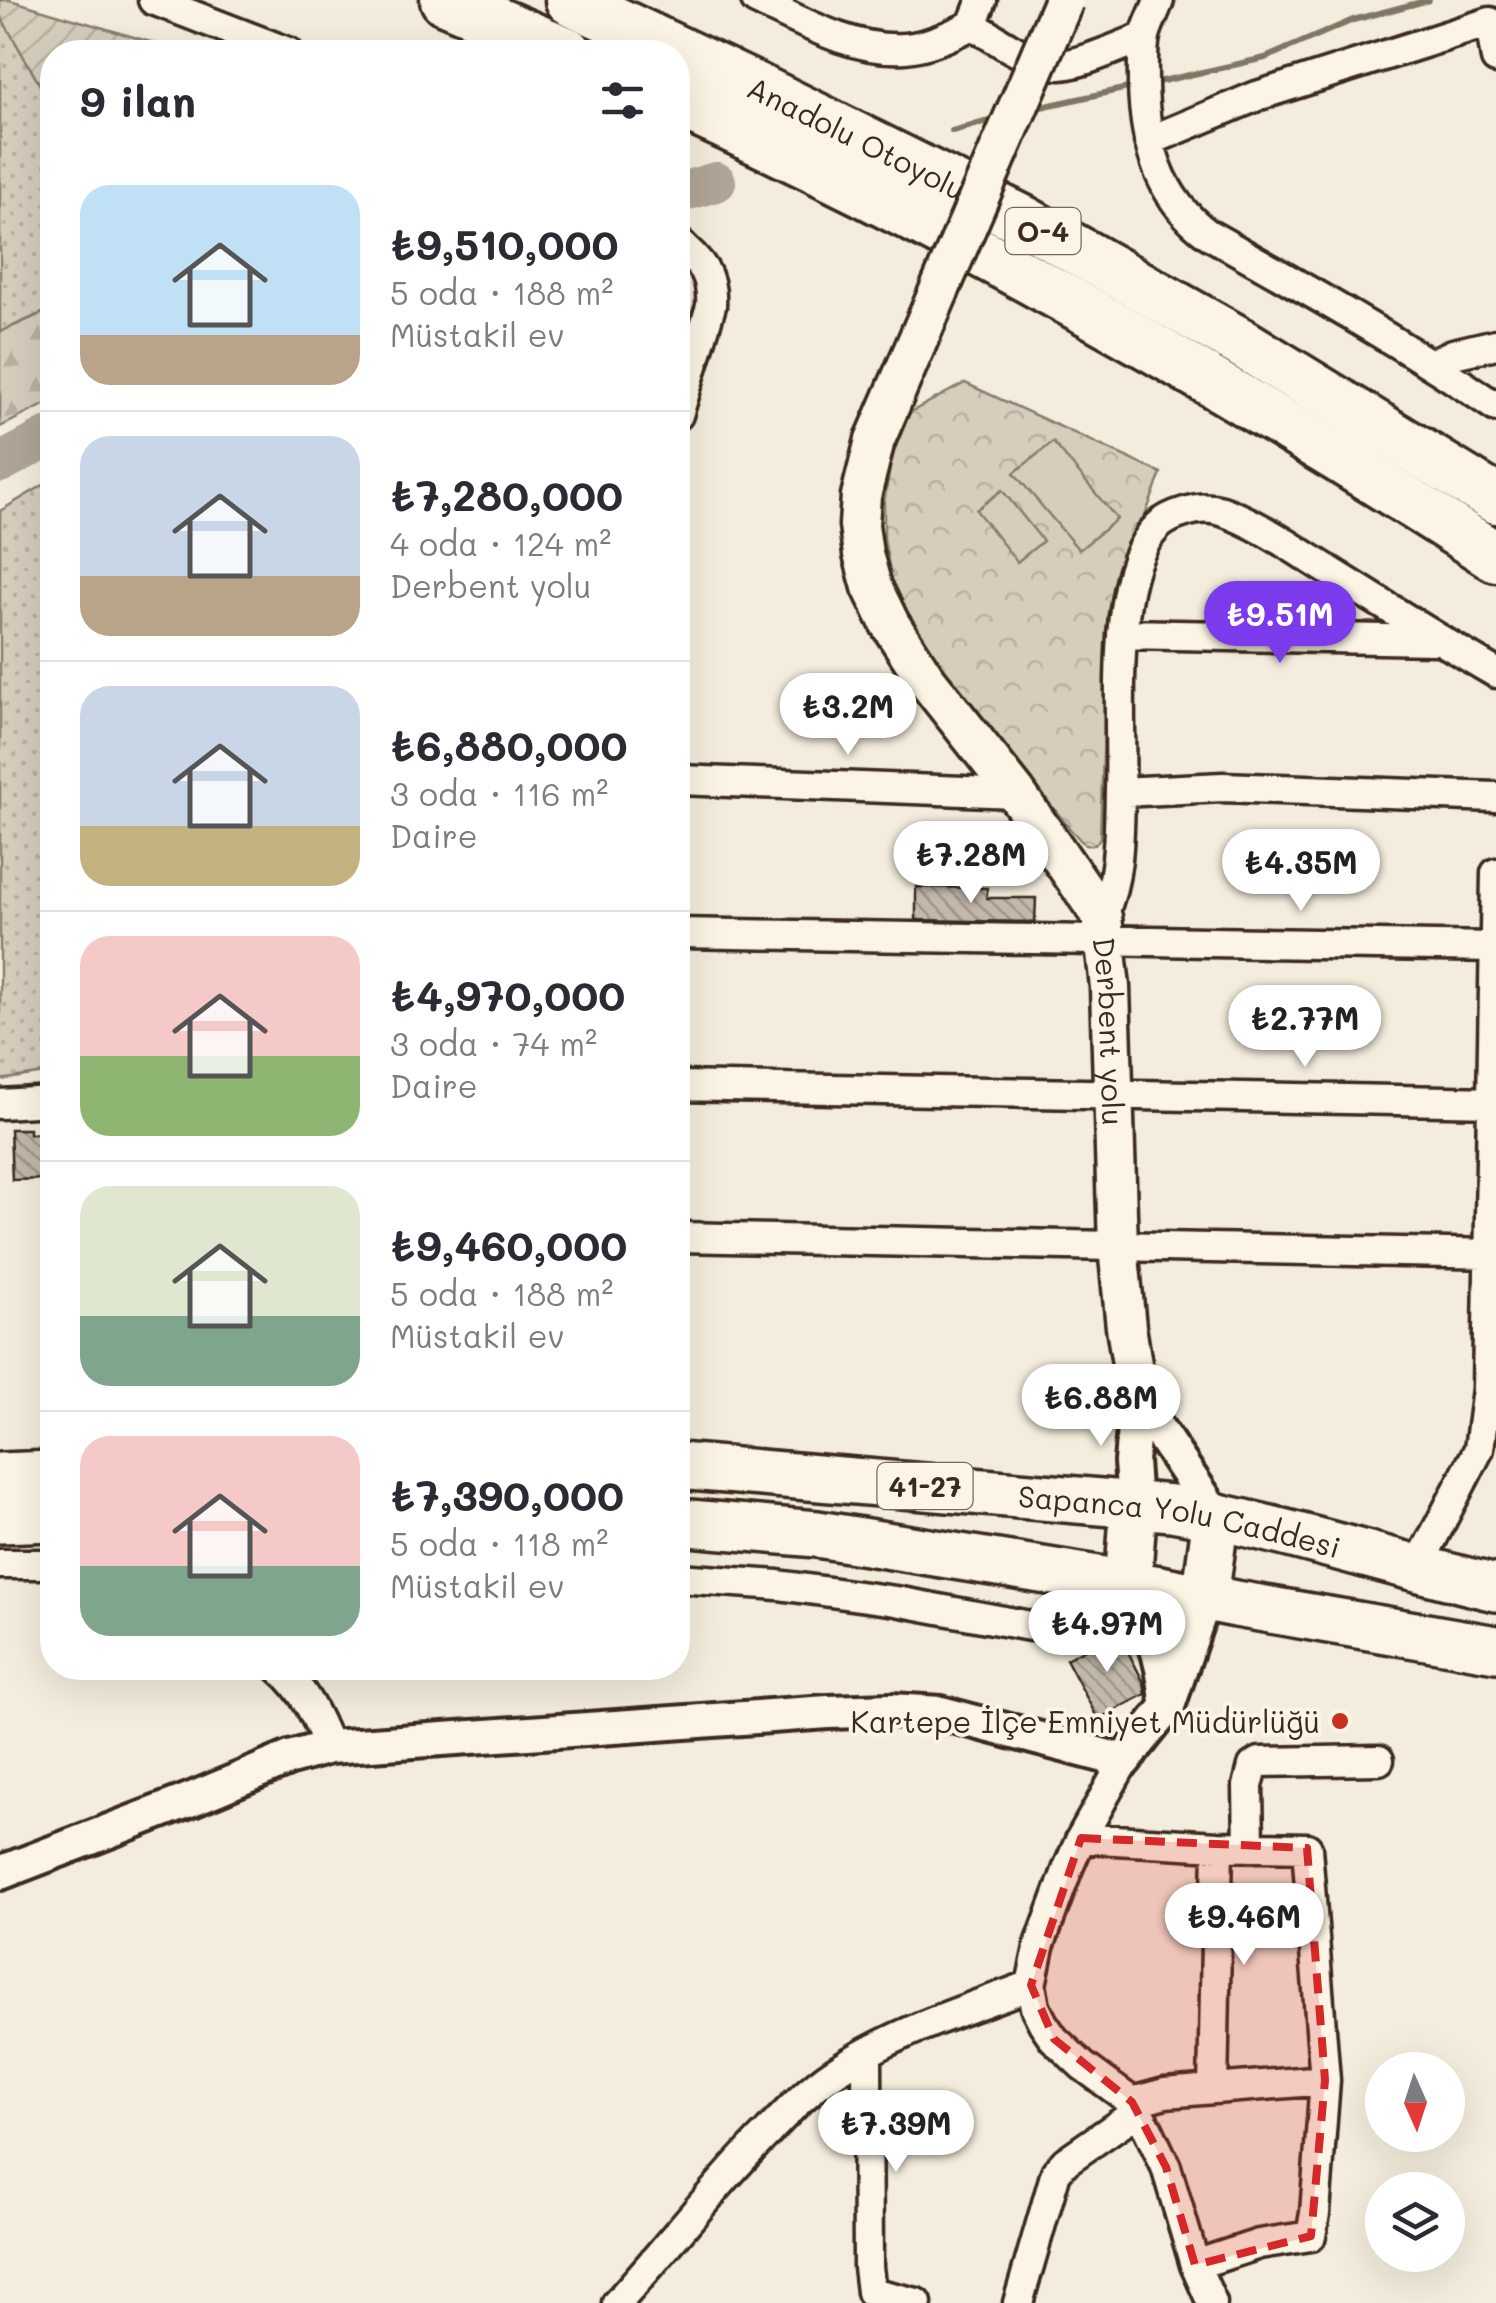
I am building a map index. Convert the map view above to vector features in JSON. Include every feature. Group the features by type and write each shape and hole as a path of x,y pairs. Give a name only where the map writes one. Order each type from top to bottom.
{"highway":[{"path":"444,0 539,40"},
{"name":"Anadolu Otoyolu","path":"570,0 655,40"},
{"name":"Anadolu Otoyolu","path":"690,57 1023,220 1240,342 1496,500"},
{"name":"Anadolu Otoyolu","path":"690,109 968,247 1219,385 1496,556"},
{"name":"Sapanca Yolu Caddesi","path":"690,1467 1134,1503 1216,1516 1496,1588"},
{"path":"0,1476 40,1474"},
{"path":"1128,1584 1134,1503"},
{"path":"1204,1598 1216,1516"},
{"path":"0,1520 40,1518"},
{"path":"690,1523 817,1534 1128,1584 1496,1650"}],"main road":[{"name":"Derbent yolu","path":"1064,0 875,440 861,496 859,526 872,588 890,624 925,678 1016,793 1103,928 1110,987 1118,1247 1138,1396"}],"street":[{"path":"153,0 257,40"},
{"path":"756,0 837,35 882,47 924,44 977,12 1011,48 1056,65 1071,64 1145,37"},
{"path":"1159,0 1145,37 1144,111 1158,171 1178,207 1192,222 1432,364 1496,407"},
{"path":"1149,141 1274,91 1490,22 1496,59"},
{"path":"690,253 708,274 712,289 711,306 690,375"},
{"path":"1432,364 1453,354 1496,344"},
{"path":"1103,928 1114,887 1124,613 1135,564 1160,524 1194,508 1222,512 1273,536 1496,673"},
{"path":"1122,634 1439,640"},
{"path":"690,780 1016,793"},
{"path":"1120,792 1223,787 1496,797"},
{"path":"1416,1570 1488,1450 1496,873"},
{"path":"690,933 1103,928 1495,947"},
{"path":"690,1086 1493,1102"},
{"path":"0,1104 40,1098"},
{"path":"690,1237 1492,1254"},
{"path":"1134,1503 1131,1462 1138,1396"},
{"path":"1138,1396 1216,1516"},
{"path":"0,1564 40,1564"},
{"path":"690,1579 877,1598 1030,1626"},
{"path":"1128,1584 1150,1623 1165,1672 1168,1706"},
{"path":"1204,1598 1168,1706 1124,1760 1081,1838 1039,1947 1030,1985 1035,2007 1054,2039 1135,2106 1166,2167 1195,2264 1212,2303"},
{"path":"293,1680 318,1719 328,1746"},
{"path":"0,1874 328,1746 891,1710 941,1713 1124,1760"},
{"path":"1249,1847 1248,1786 1253,1766 1260,1762 1379,1760"},
{"path":"1081,1838 1307,1848 1325,2080 1311,2236 1259,2244 1195,2264"},
{"path":"1213,2090 1218,1846"},
{"path":"617,2303 744,2156 801,2098 838,2069 940,2019 1030,1985"},
{"path":"867,2054 870,2292 917,2303"},
{"path":"1018,2303 1056,2172 1135,2106 1164,2093 1325,2080"}],"highlighted area":[{"path":"1081,1838 1307,1848 1325,2080 1311,2236 1195,2265 1166,2167 1132,2102 1054,2039 1031,1985"}],"green space":[{"path":"0,0 10,0 144,40 40,40 40,85 0,15"},
{"path":"0,15 40,85 40,314 0,332"},
{"path":"40,314 40,407 0,427 0,332"},
{"path":"965,383 1161,473 1108,615 1100,838 1096,844 1085,845 1071,830 936,660 903,610 891,577 884,539 884,502 892,457 909,413"},
{"path":"1053,442 1117,519 1079,550 1014,473"},
{"path":"40,487 40,1074 0,1080 0,511"},
{"path":"1002,490 1043,541 1017,562 976,510"}],"building":[{"path":"916,887 987,888 987,898 1036,898 1035,922 916,920"},
{"path":"10,1129 40,1133 40,1179 12,1180"},
{"path":"1118,1632 1146,1694 1098,1719 1066,1659"}],"waterway":[{"path":"1149,84 1265,58 1353,20 1429,0"},
{"path":"1032,109 1137,86"},
{"path":"952,131 1000,118"},
{"path":"690,190 716,182"},
{"path":"0,463 40,441"}],"place":[{"name":"Kartepe İlçe Emniyet Müdürlüğü","path":"1340,1721"}]}
